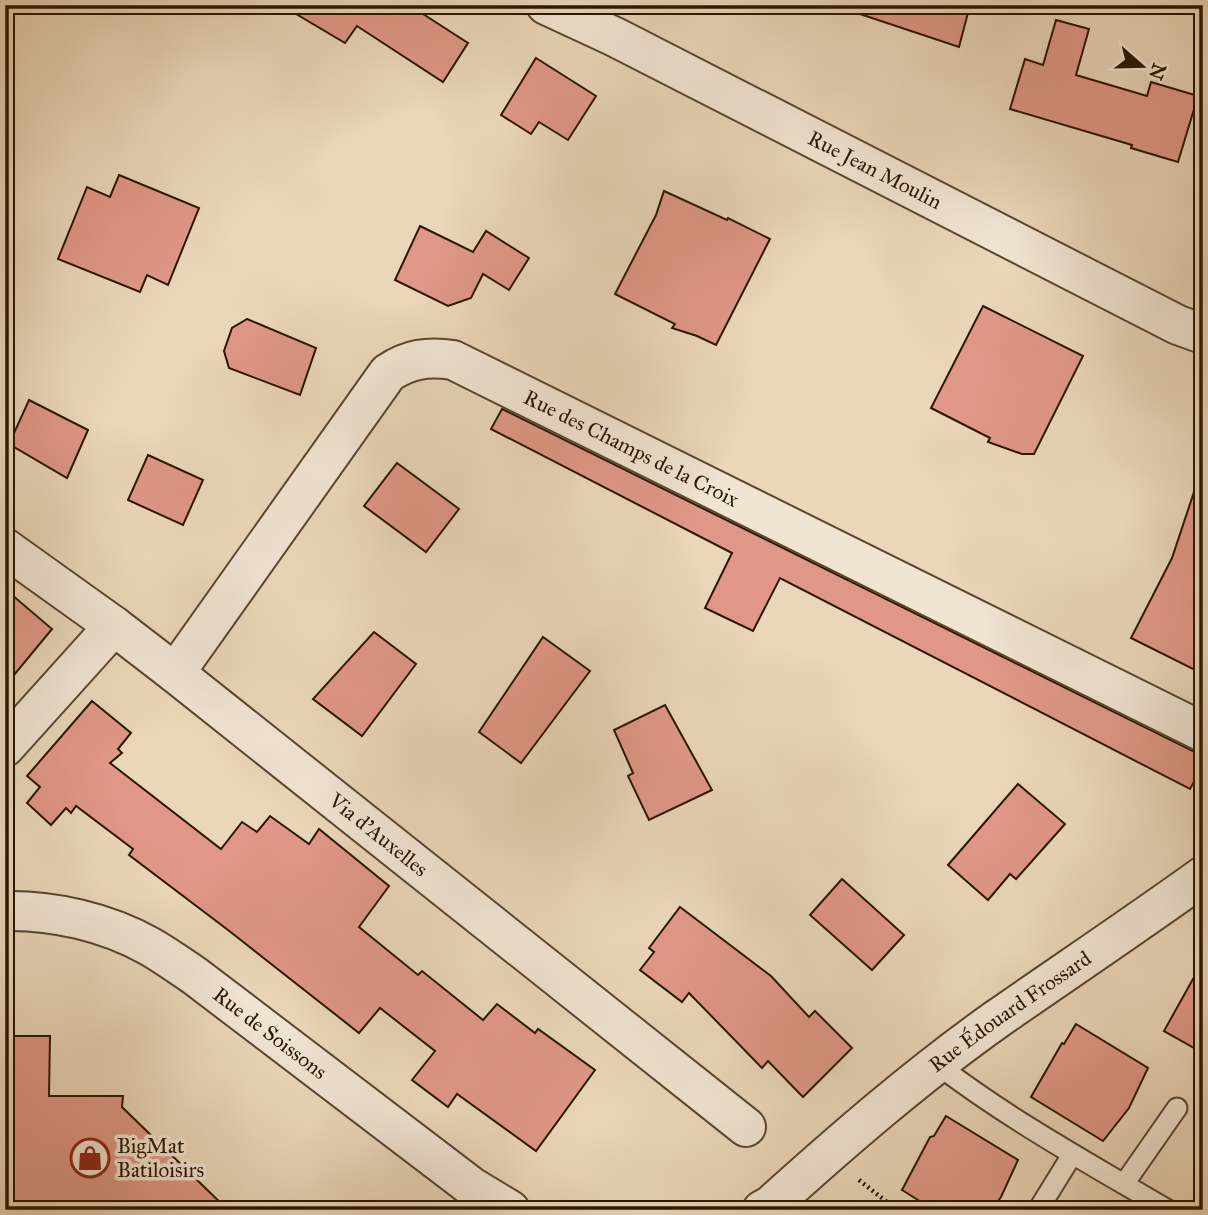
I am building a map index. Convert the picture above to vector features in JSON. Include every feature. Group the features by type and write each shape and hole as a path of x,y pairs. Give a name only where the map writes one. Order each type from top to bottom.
{"street":[{"name":"Rue Jean Moulin","path":"546,5 591,14 1166,319 1203,334"},
{"name":"Rue des Champs de la Croix","path":"175,673 388,373 409,362 435,357 453,360 564,414 1203,732"},
{"name":"Via d'Auxelles","path":"5,548 175,673 746,1127"},
{"path":"5,747 114,626"},
{"name":"Rue Édouard Frossard","path":"762,1210 771,1205 825,1155 996,1020 1096,953 1203,876"},
{"name":"Rue de Soissons","path":"5,911 35,911 102,925 148,945 195,976 472,1186 510,1210"}],"lane":[{"path":"938,1065 973,1092 1072,1155 1168,1210"},
{"path":"1124,1184 1177,1108"},
{"path":"1038,1210 1072,1155"}],"path":[{"path":"858,1180 897,1210"}],"building":[{"path":"281,5 409,5 468,43 443,82 357,26 345,43"},
{"path":"852,5 970,5 959,47 851,11"},
{"path":"1056,20 1089,29 1076,75 1147,96 1151,82 1198,96 1178,162 1131,148 1132,145 1010,109 1025,59 1043,65"},
{"path":"536,58 596,96 568,140 539,122 531,134 501,115"},
{"path":"119,175 199,208 168,285 147,275 140,292 58,259 87,187 110,197"},
{"path":"664,191 770,239 716,345 672,328 675,324 615,294 656,215"},
{"path":"420,226 473,252 486,231 529,258 509,290 483,274 471,298 448,306 395,280"},
{"path":"983,306 1083,356 1034,454 1022,454 988,442 990,438 931,408"},
{"path":"247,319 316,348 300,395 229,368 224,351 232,328"},
{"path":"29,400 88,430 67,478 9,444"},
{"path":"502,409 1203,756 1203,765 1190,789 780,578 753,631 705,608 732,553 491,429"},
{"path":"148,455 203,480 183,525 128,500"},
{"path":"397,463 459,509 426,552 364,506"},
{"path":"1197,483 1203,484 1203,674 1131,638 1172,558"},
{"path":"5,589 52,629 5,686"},
{"path":"374,632 416,664 362,736 313,699"},
{"path":"543,637 590,671 521,763 479,732"},
{"path":"92,701 131,733 118,749 122,753 110,763 221,849 242,822 257,832 270,816 309,844 319,829 389,886 359,927 418,975 422,971 483,1020 497,1004 535,1033 538,1029 595,1070 536,1151 457,1094 448,1107 412,1080 435,1051 380,1008 359,1033 129,855 133,849 76,806 71,813 66,808 51,825 27,803 40,787 27,776"},
{"path":"665,705 712,790 649,820 628,776 633,773 614,730"},
{"path":"1018,784 1065,824 1016,879 1010,874 988,900 948,865"},
{"path":"842,879 904,935 872,970 810,915"},
{"path":"680,907 771,976 809,1017 815,1011 852,1048 803,1097 768,1061 762,1068 689,993 682,1002 640,970 654,952 649,948"},
{"path":"1203,961 1203,1053 1164,1031"},
{"path":"1076,1024 1148,1068 1129,1108 1103,1141 1031,1097"},
{"name":"BigMat Batiloisirs","path":"5,1036 50,1036 49,1096 123,1096 122,1107 228,1210 5,1210"},
{"path":"946,1116 1018,1160 1001,1197 991,1210 934,1210 902,1190 930,1137 934,1136"}],"place":[{"name":"BigMat Batiloisirs","path":"90,1158"}]}
